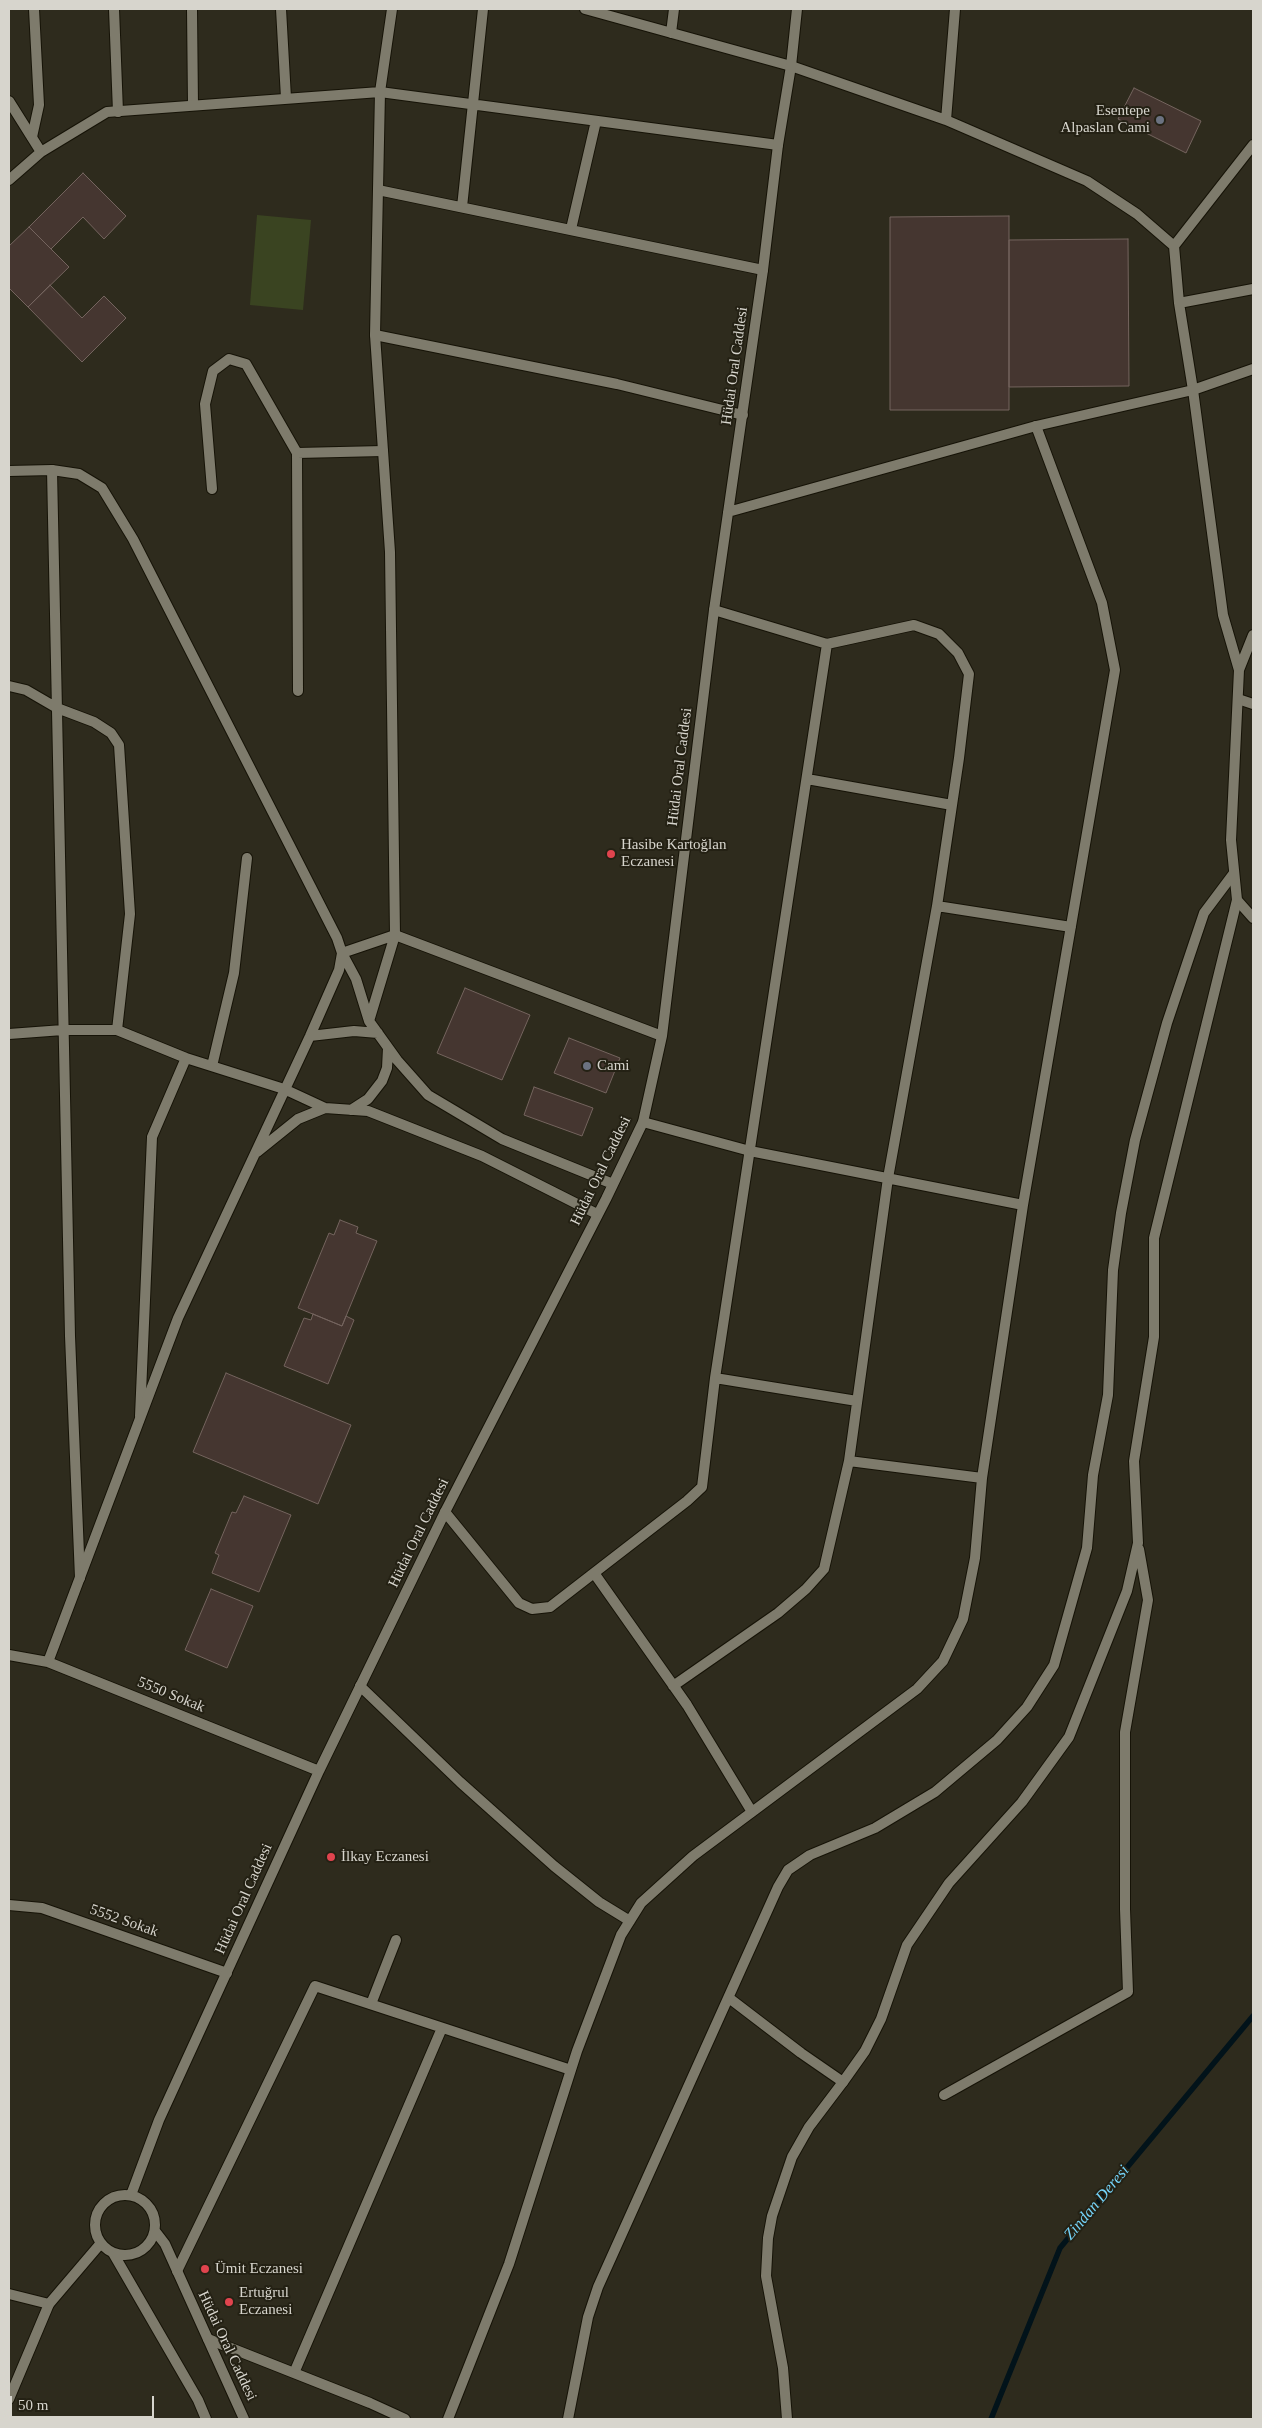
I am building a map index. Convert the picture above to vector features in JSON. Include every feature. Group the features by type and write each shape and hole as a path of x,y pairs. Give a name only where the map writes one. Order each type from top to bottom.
{"street":[{"path":"32,137 38,105 34,9"},
{"path":"114,9 118,112"},
{"path":"192,9 193,105"},
{"path":"280,9 286,98"},
{"path":"369,1021 395,935 390,552 376,335 380,92 392,9"},
{"path":"462,207 483,9"},
{"path":"585,9 600,11 671,33 792,66 946,120 1087,181 1137,214 1174,246"},
{"path":"671,33 674,9"},
{"name":"Hüdai Oral Caddesi","path":"131,2195 159,2120 319,1771 445,1512 614,1184 643,1122 662,1036 714,610 764,270 778,145 792,66 797,9"},
{"path":"946,120 955,9"},
{"path":"9,180 41,152 107,112 380,92 778,145"},
{"path":"9,101 41,152"},
{"path":"571,229 596,121"},
{"path":"1240,670 1223,615 1193,390 1178,303 1174,246 1253,145"},
{"path":"378,190 764,270"},
{"path":"1178,303 1253,290"},
{"path":"376,335 617,384 743,415"},
{"path":"212,489 205,404 213,371 230,359 246,364 298,453 298,691"},
{"path":"728,512 1036,426 1193,390 1253,369"},
{"path":"448,2419 509,2264 571,2070 621,1935 641,1903 693,1856 917,1689 943,1661 963,1619 975,1558 982,1478 1023,1205 1115,670 1102,603 1036,426"},
{"path":"298,453 383,451"},
{"path":"52,470 70,1336 80,1581"},
{"path":"9,471 52,470 79,474 102,488 133,539 337,938 356,979 369,1021 388,1048 428,1095 436,1100 502,1139 614,1184"},
{"path":"674,1686 778,1613 806,1589 824,1569 849,1461 888,1178 937,906 969,674 958,653 939,634 914,625 827,644 714,610"},
{"path":"944,2095 1128,1992 1124,1910 1125,1732 1148,1600 1138,1543 1134,1461 1154,1337 1154,1238 1237,900 1232,840 1238,698 1240,670 1253,636"},
{"path":"445,1512 519,1603 532,1608 550,1607 702,1487 715,1378 827,644"},
{"path":"9,686 26,690 57,708 94,722 111,733 119,745 130,914 117,1030"},
{"path":"1238,698 1253,704"},
{"path":"807,779 952,805"},
{"path":"212,1066 234,973 247,858"},
{"path":"568,2419 588,2317 598,2287 778,1887 788,1870 810,1855 875,1828 935,1792 997,1740 1028,1707 1054,1665 1087,1548 1093,1474 1108,1395 1114,1270 1121,1213 1135,1140 1167,1023 1204,913 1234,873"},
{"path":"1237,900 1253,918"},
{"path":"937,906 1072,927"},
{"path":"342,952 395,935 662,1036"},
{"path":"48,1662 178,1318 310,1036 339,970 342,952"},
{"path":"9,1034 63,1030 117,1030 186,1058 284,1089 325,1108 368,1111 482,1156 597,1214"},
{"path":"310,1036 347,1032 378,1032"},
{"path":"351,1110 368,1099 382,1081 387,1068 388,1048"},
{"path":"140,1422 152,1137 186,1058"},
{"path":"254,1154 298,1119 325,1108"},
{"path":"643,1122 750,1151 1023,1205"},
{"path":"715,1378 857,1401"},
{"path":"849,1461 982,1478"},
{"path":"787,2419 783,2368 766,2276 768,2238 772,2216 792,2157 810,2127 865,2051 881,2019 907,1945 949,1882 1022,1802 1069,1736 1127,1591 1138,1543"},
{"path":"594,1573 674,1686 752,1812"},
{"name":"5550 Sokak","path":"9,1655 48,1662 319,1771"},
{"path":"360,1686 460,1782 554,1866 600,1902 630,1921"},
{"name":"5552 Sokak","path":"9,1905 42,1908 227,1973"},
{"path":"371,2004 396,1940"},
{"path":"177,2271 315,1986 571,2070"},
{"path":"729,1998 801,2054 844,2082"},
{"path":"294,2373 442,2028"},
{"path":"113,2253 128,2256 143,2250 155,2231 155,2222 150,2207 131,2195 122,2195 108,2201 97,2213 95,2228 101,2243 113,2253 198,2400 206,2419"},
{"name":"Hüdai Oral Caddesi","path":"155,2231 165,2244 244,2419"},
{"path":"9,2399 49,2304 101,2243"},
{"path":"9,2294 49,2304"},
{"path":"208,2339 370,2403 405,2419"}],"green space":[{"path":"257,215 311,220 303,310 250,305"}],"building":[{"name":"Esentepe Alpaslan Cami","path":"1134,88 1201,121 1186,153 1118,119"},
{"path":"83,173 126,216 104,239 83,217 51,249 29,227"},
{"path":"1009,216 1009,410 890,410 890,217"},
{"path":"29,227 69,267 28,307 9,288 9,246"},
{"path":"1128,239 1129,386 1009,387 1009,240"},
{"path":"50,285 82,318 104,296 126,318 82,362 28,307"},
{"path":"465,988 530,1015 502,1080 437,1053"},
{"name":"Cami","path":"569,1038 620,1058 606,1093 554,1073"},
{"path":"534,1087 593,1108 582,1136 524,1115"},
{"path":"340,1220 358,1227 356,1233 377,1241 342,1326 298,1308 329,1233 334,1235"},
{"path":"313,1314 342,1326 346,1316 354,1320 328,1384 284,1366 304,1318 311,1320"},
{"path":"226,1373 351,1425 318,1504 193,1452"},
{"path":"244,1496 291,1515 259,1592 212,1573 219,1555 215,1553 232,1512 236,1513"},
{"path":"211,1589 253,1606 227,1668 185,1650"}],"waterway":[{"name":"Zindan Deresi","path":"991,2419 1060,2248 1253,2016"}],"place":[{"name":"Esentepe Alpaslan Cami","path":"1160,120"},
{"name":"Hasibe Kartoğlan Eczanesi","path":"611,854"},
{"name":"Cami","path":"587,1066"},
{"name":"İlkay Eczanesi","path":"331,1857"},
{"name":"Ümit Eczanesi","path":"205,2269"},
{"name":"Ertuğrul Eczanesi","path":"229,2302"}]}
